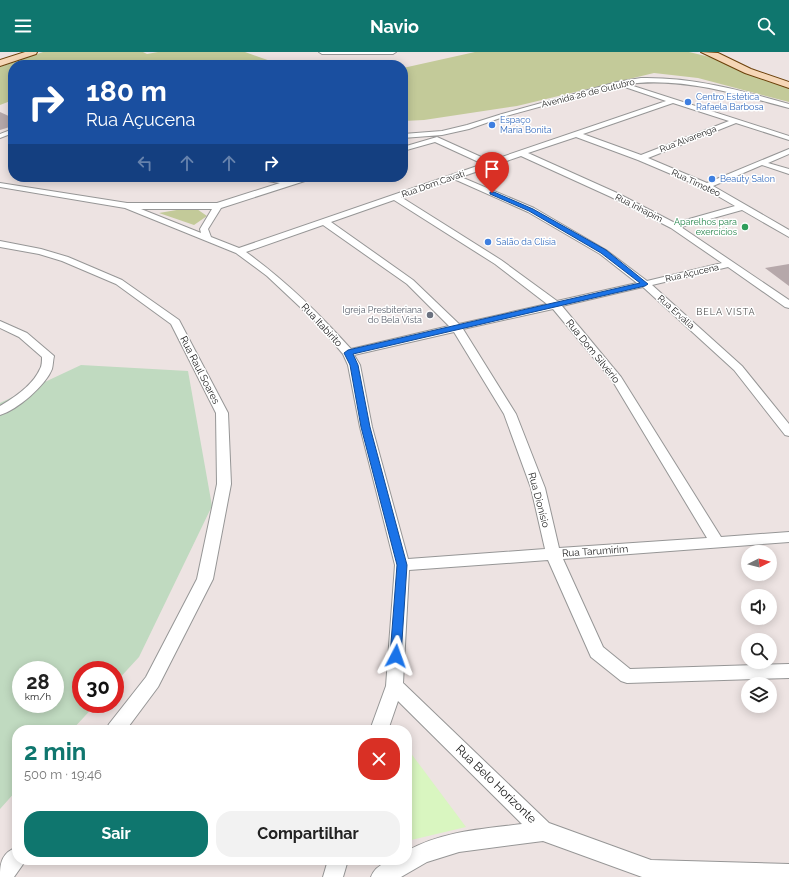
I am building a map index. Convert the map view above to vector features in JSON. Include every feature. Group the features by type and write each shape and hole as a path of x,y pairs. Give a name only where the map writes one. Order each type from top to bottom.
{"main road":[{"path":"0,56 14,52"},
{"path":"9,60 33,52"},
{"path":"705,52 715,55 748,71 789,85"}],"street":[{"path":"322,52 393,52"},
{"name":"Avenida 26 de Outubro","path":"408,136 439,136 504,115 619,83 638,80 671,79 700,83 789,106"},
{"path":"619,83 789,138"},
{"name":"Rua Dom Cavati","path":"239,251 672,101"},
{"name":"Avenida 26 de Outubro","path":"408,131 504,115"},
{"name":"Rua Alvarenga","path":"641,158 736,121"},
{"path":"408,147 439,136 446,126"},
{"name":"Rua Timoteo","path":"576,134 641,158 707,186 789,234"},
{"path":"439,136 490,164"},
{"path":"707,186 789,151"},
{"name":"Rua Inhapim","path":"522,153 614,195 674,226 789,304"},
{"path":"762,163 789,172"},
{"name":"Rua Ervália","path":"453,176 531,210 603,252 645,284 738,368 789,432"},
{"path":"285,182 291,183"},
{"name":"Rua Itabirito","path":"0,185 127,206 218,206 294,182"},
{"name":"Rua Dom Silvério","path":"395,197 498,262 555,305 617,379 717,542"},
{"name":"Rua Itabirito","path":"127,206 239,251 270,274 320,320 348,353 354,365 366,427 402,565 394,686 382,725"},
{"path":"207,237 204,229 218,206"},
{"path":"674,226 742,207"},
{"name":"Rua Dionísio","path":"324,221 410,282 457,328 510,414 538,488 553,554 597,652 627,676 789,671"},
{"name":"Rua Raul Soares","path":"0,244 41,252 65,259 119,282 175,322 222,413 224,484 205,579 152,682 119,725"},
{"name":"Rua Açucena","path":"348,353 731,264"},
{"path":"0,324 22,335 48,356 46,368 33,387 13,404 0,411"},
{"name":"Rua Tarumirim","path":"402,565 789,537"},
{"name":"Rua Belo Horizonte","path":"394,686 543,831"},
{"path":"543,831 651,870 789,874"},
{"name":"Rua Belo Horizonte","path":"412,859 423,853 459,842 543,831"},
{"path":"2,877 12,864"},
{"path":"333,877 337,865"},
{"name":"Rua Belo Horizonte","path":"381,877 402,865"}],"green space":[{"path":"43,52 143,52 147,54 158,52 245,52 268,60 20,60"},
{"path":"475,52 689,52 714,58 789,87 789,102 698,78 654,73 517,106 424,120 408,121 408,67"},
{"path":"8,64 8,102 0,105 0,67"},
{"path":"194,207 207,216 194,225 159,213"},
{"path":"81,365 188,371 212,506 139,657 124,673 124,661 72,661 72,713 88,713 77,725 12,725 12,796 0,809 0,403"},
{"path":"412,755 466,827 412,840"}],"building":[{"path":"0,112 8,116 8,128 0,130"},
{"path":"789,264 789,286 765,268"}],"place":[{"name":"Centro Estética Rafaela Barbosa","path":"688,102"},
{"name":"Espaço Maria Bonita","path":"492,125"},
{"name":"Beauty Salon","path":"712,179"},
{"name":"Aparelhos para exercícios","path":"745,227"},
{"name":"Salão da Clísia","path":"488,242"},
{"name":"Igreja Presbiteriana do Bela Vista","path":"430,315"}],"district":[{"name":"BELA VISTA","path":"726,312"}],"route":[{"path":"396,656 402,565 366,427 354,365 348,353 645,284 603,252 531,210 492,193"}]}
